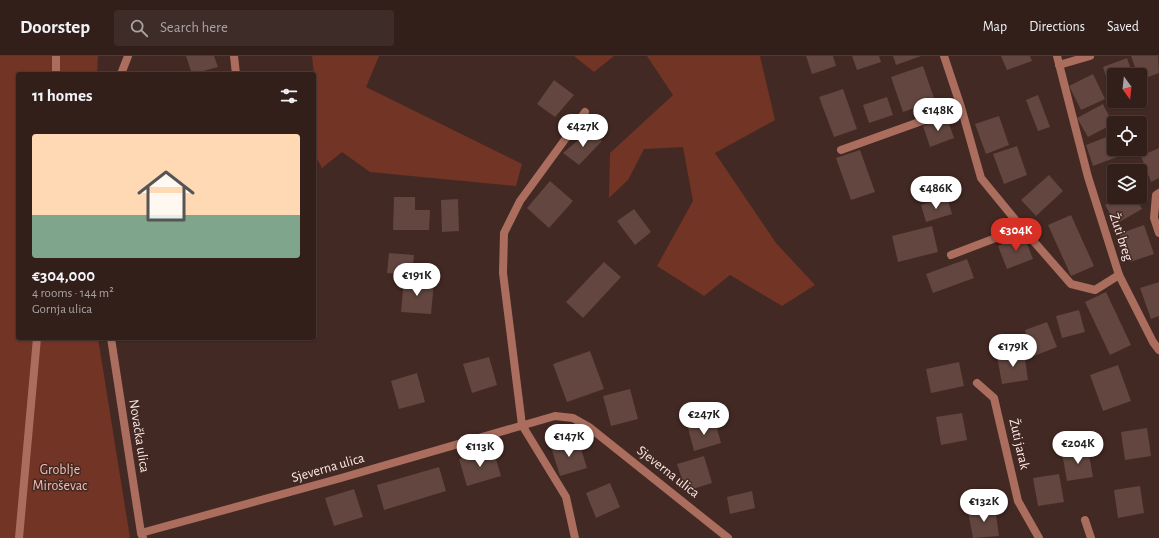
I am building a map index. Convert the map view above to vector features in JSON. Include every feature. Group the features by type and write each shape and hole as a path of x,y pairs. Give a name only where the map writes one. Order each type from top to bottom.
{"street":[{"path":"56,56 56,72"},
{"path":"122,72 128,56"},
{"path":"234,56 236,72"},
{"path":"944,56 961,107 981,178 1071,284 1095,290 1119,275"},
{"name":"Žuti breg","path":"1057,56 1088,177 1119,275 1153,342 1159,350"},
{"path":"1060,66 1090,56"},
{"path":"841,150 961,107"},
{"path":"575,538 566,497 522,425 503,273 504,233 520,201 585,112"},
{"path":"1159,193 1156,195 1154,218 1159,233"},
{"path":"951,254 1022,228"},
{"path":"19,538 37,340"},
{"name":"Novačka ulica","path":"111,340 142,536"},
{"name":"Žuti jarak","path":"977,383 994,398 1018,502 1039,538"},
{"name":"Sjeverna ulica","path":"142,536 555,416 573,418 590,426 728,538"},
{"path":"1085,520 1091,538"}],"green space":[{"name":"Groblje Miroševac","path":"0,56 98,56 97,72 16,72 16,340 98,340 130,538 0,538"},
{"path":"312,56 379,56 366,87 522,164 516,186 370,172 342,152 322,168 316,157 316,72 314,72"},
{"path":"574,56 614,56 594,72"},
{"path":"647,56 760,56 775,120 715,153 776,243 815,285 782,306 730,275 704,296 657,266 693,201 683,147 644,149 628,180 609,198 610,153 673,95"}],"building":[{"path":"186,56 214,56 218,67 199,72 191,72"},
{"path":"806,56 833,56 836,66 812,74"},
{"path":"852,56 879,56 881,62 857,70"},
{"path":"893,56 921,56 896,65"},
{"path":"1001,56 1030,56 1032,61 1007,70"},
{"path":"1131,56 1158,56 1159,73 1147,77 1147,68 1135,68"},
{"path":"1127,58 1131,68 1107,68 1107,79 1103,67"},
{"path":"923,66 935,101 903,112 891,77"},
{"path":"1093,74 1105,99 1081,110 1069,86"},
{"path":"554,80 574,95 555,117 537,104"},
{"path":"843,89 857,129 834,137 819,97"},
{"path":"1038,95 1050,127 1038,131 1026,100"},
{"path":"887,97 893,115 869,123 863,105"},
{"path":"1103,104 1109,116 1107,116 1107,127 1088,137 1077,118"},
{"path":"999,116 1009,145 986,154 975,124"},
{"path":"947,118 954,138 930,147 923,126"},
{"path":"589,131 602,141 579,165 563,153"},
{"path":"1107,137 1107,156 1117,157 1093,166 1086,145"},
{"path":"1017,146 1027,175 1004,184 993,154"},
{"path":"1159,148 1159,178 1151,182 1147,172 1147,164 1144,164 1141,156 1147,156 1147,153"},
{"path":"860,150 875,192 851,200 836,158"},
{"path":"1049,175 1063,191 1036,216 1021,200"},
{"path":"550,181 573,201 549,228 527,208"},
{"path":"394,197 415,197 415,210 430,210 429,230 393,230"},
{"path":"947,197 952,214 926,222 921,205"},
{"path":"458,199 459,231 442,232 441,200"},
{"path":"1139,204 1142,209 1116,224 1105,205"},
{"path":"634,209 651,232 635,245 617,221"},
{"path":"1071,215 1094,266 1071,276 1048,225"},
{"path":"1144,225 1154,254 1130,262 1119,234"},
{"path":"932,226 938,252 898,262 892,236"},
{"path":"1024,236 1033,259 1007,269 998,246"},
{"path":"389,253 414,255 412,275 387,273"},
{"path":"967,259 974,278 933,293 926,274"},
{"path":"604,262 621,277 583,318 566,302"},
{"path":"404,279 434,282 431,314 401,312"},
{"path":"1159,282 1159,316 1151,319 1140,288"},
{"path":"1106,292 1131,345 1110,355 1085,302"},
{"path":"1079,310 1085,332 1062,338 1056,316"},
{"path":"1047,322 1057,347 1034,356 1025,330"},
{"path":"590,351 604,389 567,402 553,364"},
{"path":"1024,352 1028,380 1002,384 997,356"},
{"path":"489,357 497,385 472,393 463,364"},
{"path":"959,362 964,386 931,393 926,369"},
{"path":"1118,365 1131,401 1103,411 1090,375"},
{"path":"417,373 425,402 399,409 391,381"},
{"path":"630,389 638,419 611,426 603,396"},
{"path":"962,413 967,440 941,445 936,417"},
{"path":"715,421 721,443 694,451 688,428"},
{"path":"1147,428 1151,456 1125,460 1121,432"},
{"path":"578,439 587,468 560,476 551,447"},
{"path":"493,449 501,476 467,486 459,459"},
{"path":"1088,449 1093,477 1067,481 1062,453"},
{"path":"704,456 712,483 686,491 677,464"},
{"path":"439,467 446,491 384,510 377,485"},
{"path":"1059,474 1064,502 1038,506 1033,478"},
{"path":"610,483 620,507 596,518 586,493"},
{"path":"1140,486 1144,513 1118,518 1114,490"},
{"path":"354,489 363,517 334,526 325,498"},
{"path":"752,491 755,508 730,514 727,497"},
{"path":"995,508 999,536 973,538 968,512"}]}
